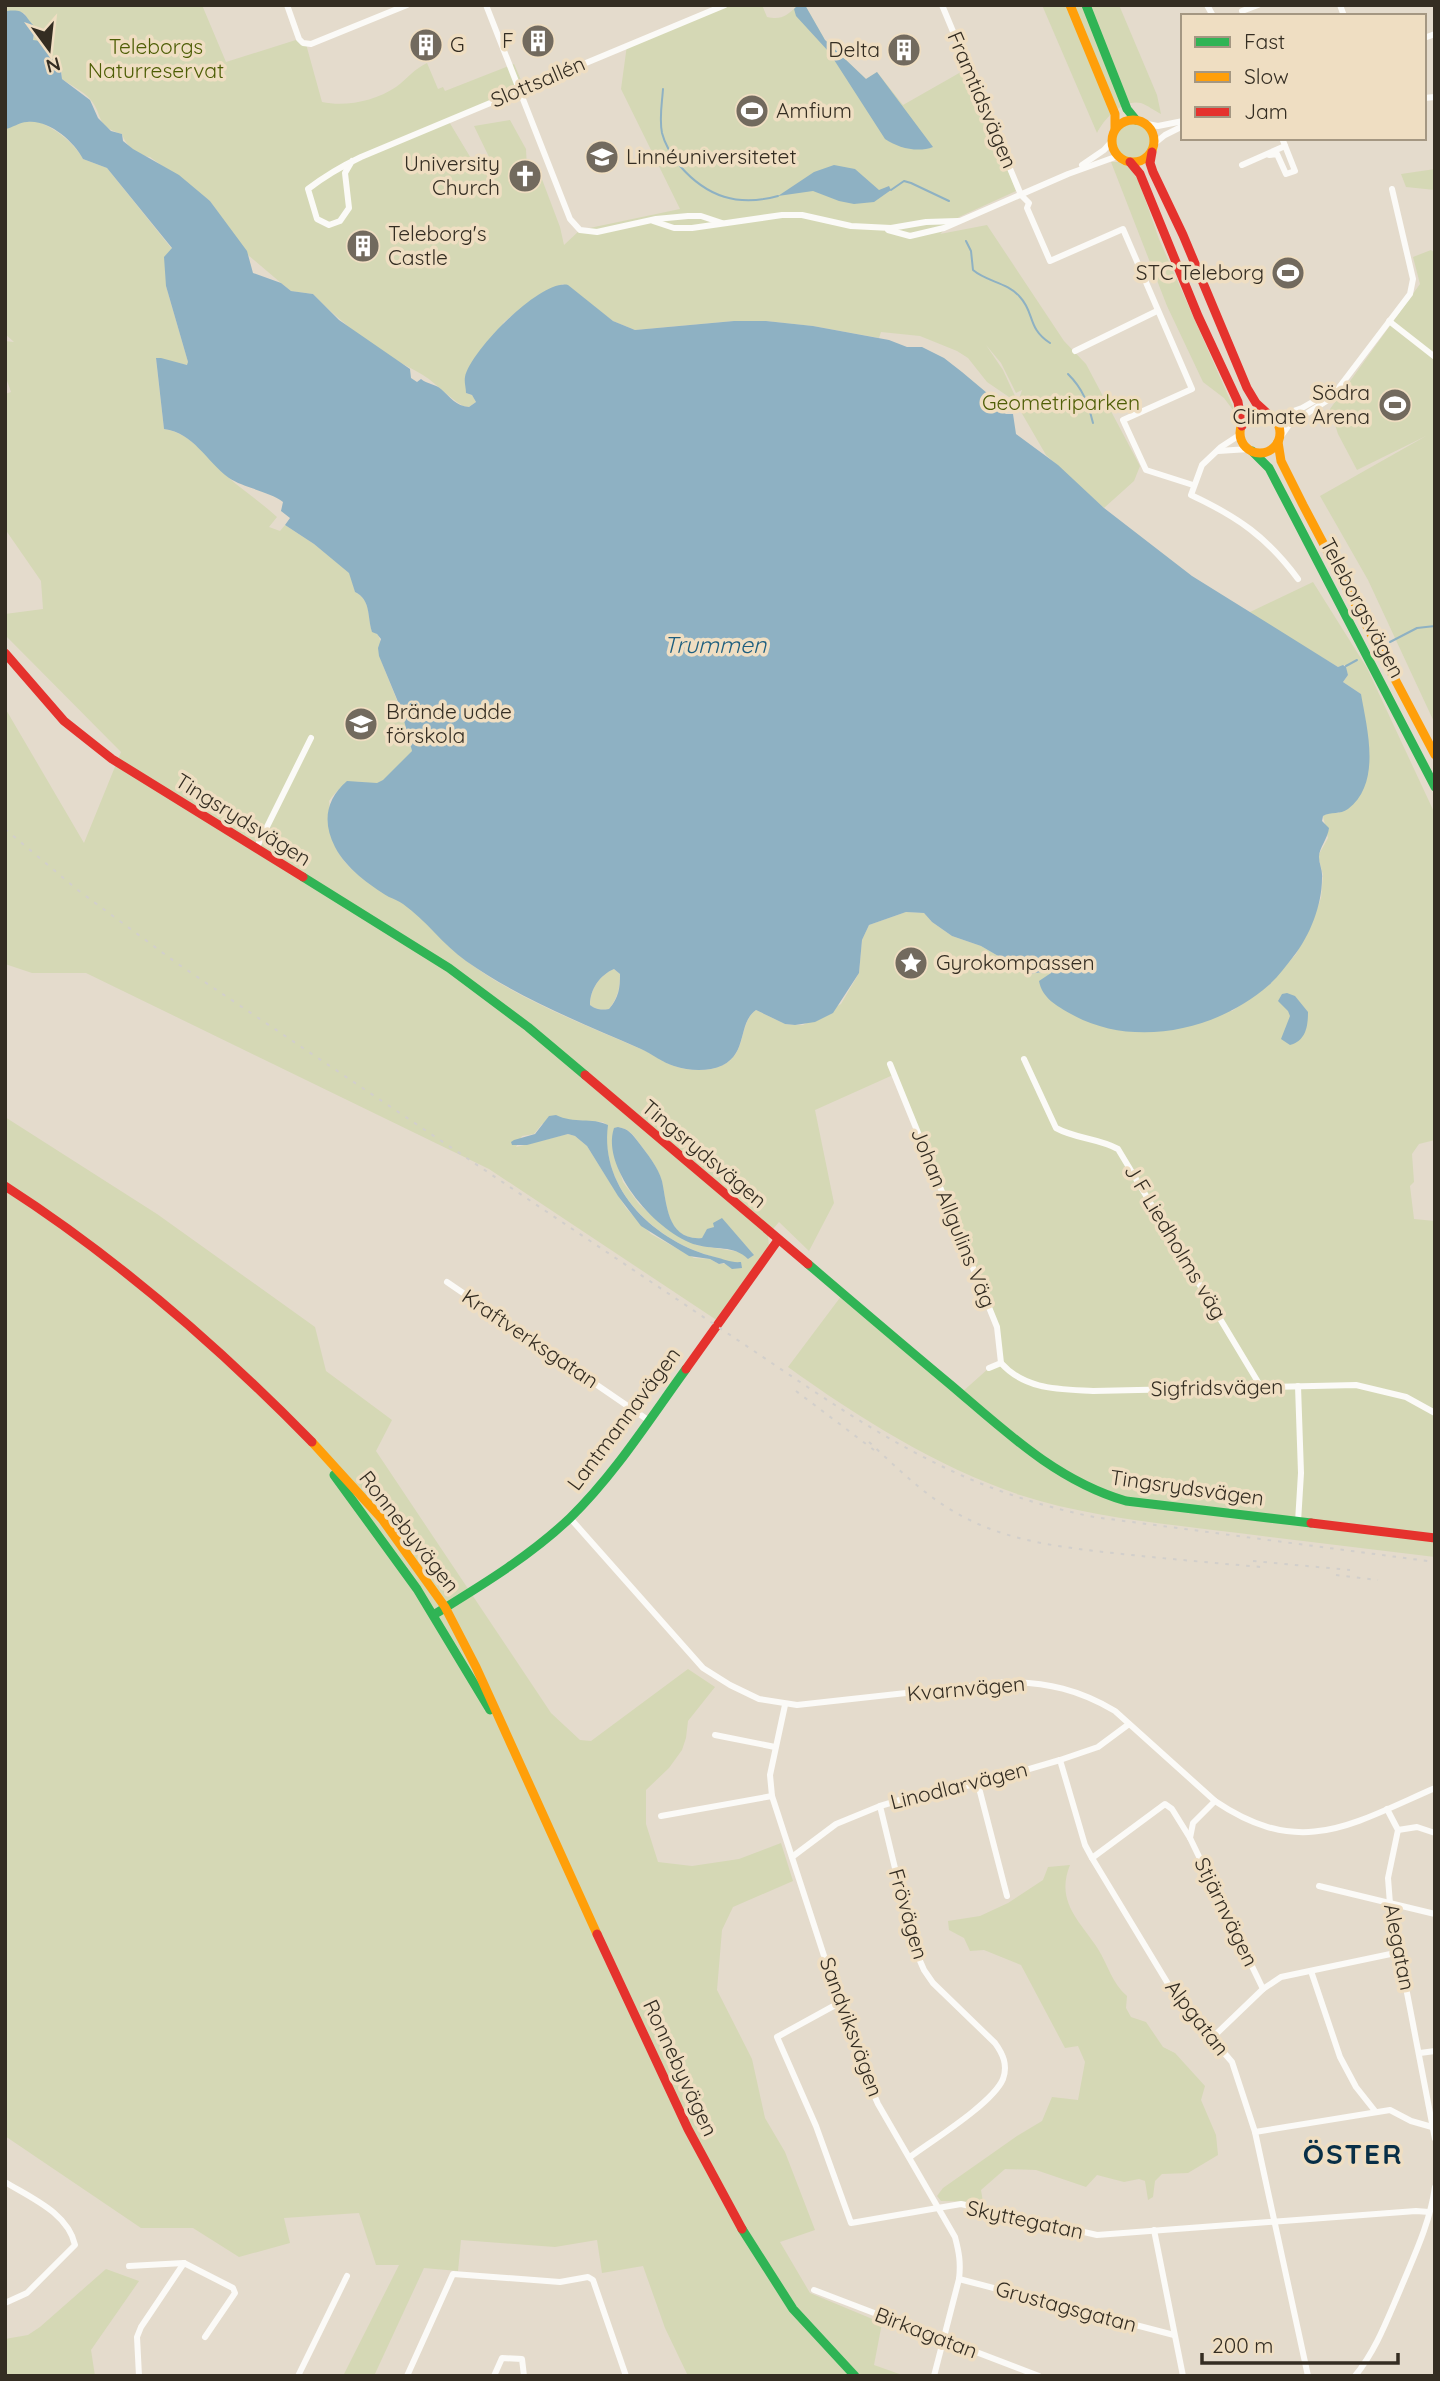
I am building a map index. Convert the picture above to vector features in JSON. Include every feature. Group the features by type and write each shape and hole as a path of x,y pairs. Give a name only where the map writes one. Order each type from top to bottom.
{"main road":[{"path":"1070,5 1115,114 1112,141 1118,156 1130,162 1140,174 1193,304 1238,402 1244,444 1251,450 1265,452 1279,440 1279,426 1256,404 1247,388 1151,168 1154,134 1147,124 1136,120 1124,121 1115,129"},
{"path":"1086,5 1127,109 1136,120"},
{"path":"1130,162 1142,160 1153,148"},
{"path":"1241,430 1252,415 1271,416"},
{"name":"Teleborgsvägen","path":"1279,440 1282,461 1303,505 1435,755"},
{"name":"Teleborgsvägen","path":"1251,450 1269,468 1435,787"},
{"name":"Tingsrydsvägen","path":"5,653 60,716 95,747 449,968 538,1036 1007,1433 1068,1479 1090,1490 1126,1501 1435,1538"},
{"name":"Ronnebyvägen","path":"5,1186 76,1233 190,1324 326,1455 391,1531 445,1608 480,1673 513,1750 713,2179 793,2309 855,2376"},
{"name":"Lantmannavägen","path":"435,1614 504,1572 570,1518 614,1469 778,1240"},
{"name":"Ronnebyvägen","path":"295,1425 386,1542 435,1614 513,1750"}],"street":[{"path":"287,5 299,39 303,43 311,44 407,5"},
{"path":"486,5 570,219 580,230 597,232 648,220 695,215 722,223"},
{"name":"Slottsallén","path":"352,161 345,173 349,208 340,221 329,225 317,219 308,189 327,174 352,161 519,89 725,5"},
{"name":"Framtidsvägen","path":"942,5 1021,195 1029,203 1027,208 1050,261 1123,229 1157,311"},
{"path":"1242,11 1258,5"},
{"path":"1147,124 1181,124"},
{"path":"1153,148 1165,135 1181,125"},
{"path":"1068,174 1104,150 1112,141"},
{"path":"1241,165 1283,142 1295,171 1286,174 1277,154 1269,155"},
{"path":"883,228 909,236 944,228 1068,174 1118,156"},
{"path":"1279,440 1289,425 1324,404 1410,294 1413,279 1392,189"},
{"path":"648,220 674,228 692,228 782,215 802,215 851,226 883,228 958,221"},
{"path":"1075,351 1157,311 1192,389 1123,420 1146,470 1193,485"},
{"path":"1389,321 1435,357"},
{"path":"1271,416 1311,404 1340,385"},
{"path":"1241,430 1202,465 1191,495 1225,512 1263,538 1298,579"},
{"path":"1218,451 1251,450"},
{"path":"256,849 311,738"},
{"name":"J F Liedholms väg","path":"1024,1059 1056,1128 1065,1133 1104,1141 1118,1149 1261,1387"},
{"name":"Johan Allgulins Väg","path":"890,1064 998,1326 1001,1363"},
{"name":"Kraftverksgatan","path":"447,1282 648,1420"},
{"path":"989,1368 1001,1363"},
{"name":"Sigfridsvägen","path":"1001,1363 1015,1377 1049,1388 1093,1391 1356,1385 1406,1397 1435,1413"},
{"path":"1298,1386 1301,1473 1298,1522"},
{"name":"Kvarnvägen","path":"570,1518 703,1668 748,1694 785,1705 826,1703 989,1683 1032,1682 1058,1686 1082,1694 1115,1711 1215,1801 1242,1819 1293,1833 1334,1829 1387,1809"},
{"name":"Sandviksvägen","path":"785,1705 770,1775 772,1796 855,2051 878,2104 954,2236 961,2264 934,2376"},
{"name":"Linodlarvägen","path":"792,1857 836,1824 880,1806 927,1792 978,1784 1060,1760 1098,1747 1129,1724"},
{"path":"715,1735 775,1747"},
{"name":"Alpgatan","path":"1060,1760 1085,1845 1176,1997 1231,2062 1255,2132 1308,2376"},
{"path":"978,1784 1007,1896"},
{"path":"1435,1788 1387,1809 1398,1830 1417,1827 1435,1833"},
{"path":"661,1816 772,1796"},
{"name":"Stjärnvägen","path":"1215,1801 1193,1823 1190,1838 1263,1989"},
{"path":"1092,1857 1165,1804 1172,1809 1190,1838"},
{"name":"Frövägen","path":"880,1806 914,1947 924,1970 933,1983 995,2043 1001,2051 1006,2067 1000,2084 986,2101 910,2157"},
{"name":"Alegatan","path":"1398,1830 1388,1878 1391,1904 1435,2139"},
{"path":"1319,1886 1435,1914"},
{"path":"1212,2038 1263,1989 1281,1977 1400,1952"},
{"path":"1311,1971 1340,2057 1356,2087 1375,2111"},
{"name":"Skyttegatan","path":"839,2003 777,2037 816,2126 851,2223 961,2204 1097,2235 1429,2212"},
{"path":"1420,2053 1435,2051"},
{"path":"1255,2132 1390,2110 1411,2121 1432,2127"},
{"path":"5,2182 60,2218 73,2235 75,2245 27,2293 5,2303"},
{"path":"1355,2376 1378,2343 1421,2241 1435,2187"},
{"path":"1429,2212 1435,2221"},
{"path":"1154,2230 1183,2376"},
{"path":"139,2376 137,2337 184,2263"},
{"path":"129,2266 184,2263 233,2288 234,2293 205,2337"},
{"path":"407,2376 453,2274 560,2283 589,2277 593,2280 626,2376"},
{"path":"298,2376 347,2276"},
{"name":"Grustagsgatan","path":"959,2278 1174,2335"},
{"name":"Birkagatan","path":"814,2290 1039,2376"},
{"path":"494,2376 502,2358 507,2357 522,2359 524,2376"}],"green space":[{"path":"7,5 202,5 226,62 299,39 306,44 322,102 350,103 379,96 396,87 427,63 438,89 443,87 445,91 514,64 524,87 448,120 475,165 490,159 474,126 510,120 526,149 527,169 540,174 564,245 580,230 680,209 621,89 627,45 725,5 762,5 767,17 776,18 787,15 797,6 805,5 825,40 866,79 877,72 903,105 968,68 1016,191 959,217 940,234 987,225 1064,341 1086,364 1140,466 1134,481 1104,508 1046,455 1017,405 1022,390 1016,393 1001,363 986,345 1003,370 1015,396 1009,397 987,382 968,358 957,351 920,336 881,332 879,338 766,321 734,321 635,330 613,321 563,284 537,296 504,322 466,393 472,395 476,402 469,407 463,406 434,383 361,337 313,294 291,291 248,255 210,201 150,157 129,146 122,134 103,124 90,99 62,79 61,68 52,59 51,49 33,40 35,32 24,13 7,11"},
{"path":"1042,5 1119,5 1157,95 1161,114 1141,103 1127,104 1109,116 1097,133"},
{"path":"37,121 50,128 69,141 83,159 107,168 172,249 169,253 166,286 188,365 156,359 164,429 183,436 200,448 229,478 277,517 269,527 280,531 285,525 350,573 355,592 364,599 372,631 380,640 381,660 403,716 412,751 383,781 374,784 346,784 329,801 334,838 342,858 365,880 410,908 457,953 484,973 550,1009 674,1066 702,1070 724,1065 737,1051 746,1025 756,1010 785,1024 803,1025 841,1004 859,973 862,940 869,925 906,912 924,913 952,936 981,946 1029,974 1049,971 1232,1011 1269,985 1296,954 1321,898 1323,875 1318,856 1328,838 1323,816 1330,812 1339,813 1361,694 1343,682 1348,675 1345,665 1338,667 1248,613 1313,582 1367,668 1435,814 1435,1140 1419,1144 1412,1154 1414,1182 1410,1186 1414,1219 1435,1221 1435,1557 1140,1521 1043,1502 989,1484 929,1456 871,1423 788,1367 842,1295 961,1393 989,1368 1000,1363 997,1326 893,1075 815,1110 834,1203 809,1251 779,1222 768,1235 769,1248 718,1321 489,1169 86,973 32,973 5,964 5,708 84,843 121,752 5,635 5,614 43,609 41,581 5,529 5,394 11,392 5,375 5,341 14,342 5,334 5,129 23,122","holes":["564,1120 603,1122 607,1125 607,1149 613,1172 637,1211 655,1227 674,1241 696,1251 738,1263 719,1264 710,1259 694,1258 651,1234 626,1208 587,1146 575,1136 568,1134 516,1147 522,1136 534,1134 542,1124","618,1127 633,1135 655,1166 675,1228 690,1237 702,1238 722,1219 753,1254 696,1245 658,1221 639,1204 623,1182 616,1158 612,1140"]},
{"path":"1133,123 1146,128 1151,141 1146,154 1133,159 1120,154 1115,141 1120,128"},
{"path":"1111,162 1121,162 1130,168 1139,182 1159,239 1233,410 1224,398 1203,382 1167,306"},
{"path":"1435,169 1435,190 1406,187 1401,174"},
{"path":"1431,250 1435,253 1435,724 1368,580 1320,496 1426,436 1357,470 1338,434 1330,409 1420,284 1413,257"},
{"path":"614,969 620,974 615,1000 609,1009 595,1008 590,1005 594,988 604,975"},
{"path":"5,1117 157,1214 315,1327 326,1371 392,1420 376,1451 551,1713 580,1740 591,1741 688,1669 715,1687 688,1721 682,1750 669,1768 646,1790 646,1824 658,1862 692,1866 739,1859 781,1843 793,1881 733,1907 722,1930 717,1990 752,2059 765,2118 785,2152 815,2230 780,2242 810,2293 882,2323 874,2365 905,2376 688,2376 665,2328 643,2266 602,2273 597,2240 555,2247 461,2240 458,2271 424,2268 374,2376 343,2376 399,2265 376,2265 359,2213 284,2218 290,2243 239,2257 193,2228 141,2228 5,2136"},
{"path":"1070,1865 1066,1890 1072,1910 1098,1949 1114,1980 1127,1996 1126,2008 1131,2017 1146,2022 1163,2047 1175,2053 1205,2086 1201,2100 1216,2135 1218,2155 1188,2173 1162,2174 1155,2181 1153,2197 1148,2200 1145,2181 1139,2179 1124,2182 1097,2175 1086,2187 1036,2170 1005,2169 981,2190 983,2202 941,2201 937,2196 943,2188 1042,2121 1052,2097 1078,2100 1085,2062 1078,2046 1065,2048 1021,1965 984,1950 970,1951 964,1938 949,1930 948,1921 980,1916 1008,1903 1043,1880 1048,1867"},
{"path":"106,2269 139,2281 91,2350 95,2376 5,2376 5,2339 28,2335 40,2327"}],"water":[{"name":"Trummen","path":"7,5 7,11 21,12 26,16 35,27 33,40 41,41 51,50 52,59 60,64 62,79 90,100 98,118 111,131 122,134 123,141 133,149 179,175 210,201 247,251 253,273 281,283 291,291 313,294 339,320 410,369 411,378 417,382 421,379 439,387 464,406 469,407 476,402 472,395 466,393 465,379 470,365 480,351 525,304 556,286 568,285 613,321 635,330 734,321 766,321 813,326 889,340 907,347 922,347 944,358 987,393 990,404 1006,414 1013,414 1016,434 1058,465 1104,508 1192,576 1338,667 1346,667 1348,675 1343,682 1361,694 1370,755 1369,770 1359,798 1348,809 1323,816 1322,821 1329,828 1319,854 1322,875 1320,899 1305,940 1269,985 1225,1014 1174,1030 1121,1031 1095,1025 1051,1001 1043,992 1039,981 1051,973 1049,971 1029,974 981,946 952,936 924,913 906,912 869,925 862,940 859,973 833,1013 815,1022 795,1025 785,1024 756,1010 746,1024 732,1059 724,1065 702,1070 670,1065 641,1049 530,999 487,975 458,955 411,910 359,875 345,862 331,838 328,811 340,788 347,781 377,783 383,780 412,751 401,709 379,656 381,639 372,632 366,604 355,592 349,573 314,544 285,525 290,518 281,511 283,502 229,478 192,442 164,429 156,358 187,365 188,362 166,286 164,257 172,248 107,168 83,159 60,133 35,122 24,122 5,129","holes":["614,969 620,974 618,992 609,1009 590,1005 592,993 600,979"]},
{"path":"798,5 805,5 825,40 866,79 877,72 933,147 908,149 885,139 829,52 796,16 794,9"},
{"path":"834,165 855,169 879,190 889,186 891,190 874,202 854,204 813,191 778,196 814,172"},
{"path":"1282,994 1295,996 1308,1012 1307,1028 1303,1036 1290,1045 1281,1039 1290,1016 1278,1001"},
{"path":"549,1116 608,1125 608,1149 613,1171 636,1210 673,1240 693,1250 728,1261 741,1262 742,1268 732,1269 724,1263 689,1256 641,1226 618,1196 587,1146 575,1136 568,1134 527,1145 512,1145 514,1140 535,1134"},
{"path":"618,1127 632,1135 655,1166 662,1181 671,1219 682,1234 702,1238 707,1229 714,1227 713,1223 722,1218 754,1255 748,1259 730,1250 697,1245 682,1239 650,1214 624,1180 616,1162 612,1144 614,1128"}],"waterway":[{"path":"663,89 663,137 674,158 690,177 712,192 737,200 778,196"},
{"path":"891,190 904,181 949,201"},
{"path":"966,241 971,251 973,270 1015,292 1025,303 1038,332 1050,343"},
{"path":"1068,374 1078,385 1093,423"},
{"path":"1390,642 1417,628 1435,626"},
{"path":"1346,666 1357,660"}],"railway":[{"path":"5,829 79,891 178,964 809,1388 878,1432 944,1468 1015,1496 1094,1517 1435,1562"},
{"path":"796,1391 874,1450"},
{"path":"869,1442 937,1501 968,1519 1010,1536 1076,1549 1261,1567"},
{"path":"1253,1561 1350,1570"},
{"path":"1336,1575 1378,1580"}],"traffic: fast":[{"path":"1086,5 1127,109 1136,120"},
{"path":"1252,451 1269,468 1435,787"},
{"path":"303,877 449,968 528,1027 585,1075"},
{"path":"808,1264 1013,1437 1077,1481 1126,1501 1311,1523"},
{"path":"435,1614 522,1557 570,1518 617,1465 686,1369"},
{"path":"334,1475 417,1589 490,1710"},
{"path":"742,2229 793,2309 855,2376"}],"traffic: slow":[{"path":"1070,5 1115,114 1115,129"},
{"path":"1133,120 1148,126 1154,141 1148,156 1133,162 1118,156 1112,141 1118,126 1133,120"},
{"path":"1260,413 1274,419 1280,433 1274,447 1260,453 1246,447 1240,433 1246,419 1260,413"},
{"path":"1278,442 1281,461 1303,505 1435,755"},
{"path":"312,1442 382,1519 445,1607 476,1667 597,1934"}],"traffic: jam":[{"path":"1152,152 1150,163 1153,172 1183,235 1247,388 1256,403 1268,414"},
{"path":"1130,162 1140,174 1198,316 1238,402 1242,426"},
{"path":"5,653 64,721 112,759 303,877"},
{"path":"585,1075 808,1264"},
{"path":"5,1186 127,1273 203,1338 312,1442"},
{"path":"686,1369 778,1240"},
{"path":"1311,1523 1435,1538"},
{"path":"597,1934 688,2129 742,2229"}],"place":[{"name":"F","path":"538,41"},
{"name":"G","path":"426,45"},
{"name":"Delta","path":"904,50"},
{"name":"Amfium","path":"752,111"},
{"name":"Linnéuniversitetet","path":"602,157"},
{"name":"University Church","path":"525,176"},
{"name":"Teleborg's Castle","path":"363,246"},
{"name":"STC Teleborg","path":"1288,273"},
{"name":"Södra Climate Arena","path":"1395,405"},
{"name":"Brände udde förskola","path":"361,724"},
{"name":"Gyrokompassen","path":"911,963"}],"district":[{"name":"ÖSTER","path":"1353,2154"}],"park label":[{"name":"Teleborgs Naturreservat","path":"156,59"},
{"name":"Geometriparken","path":"1061,403"}]}
